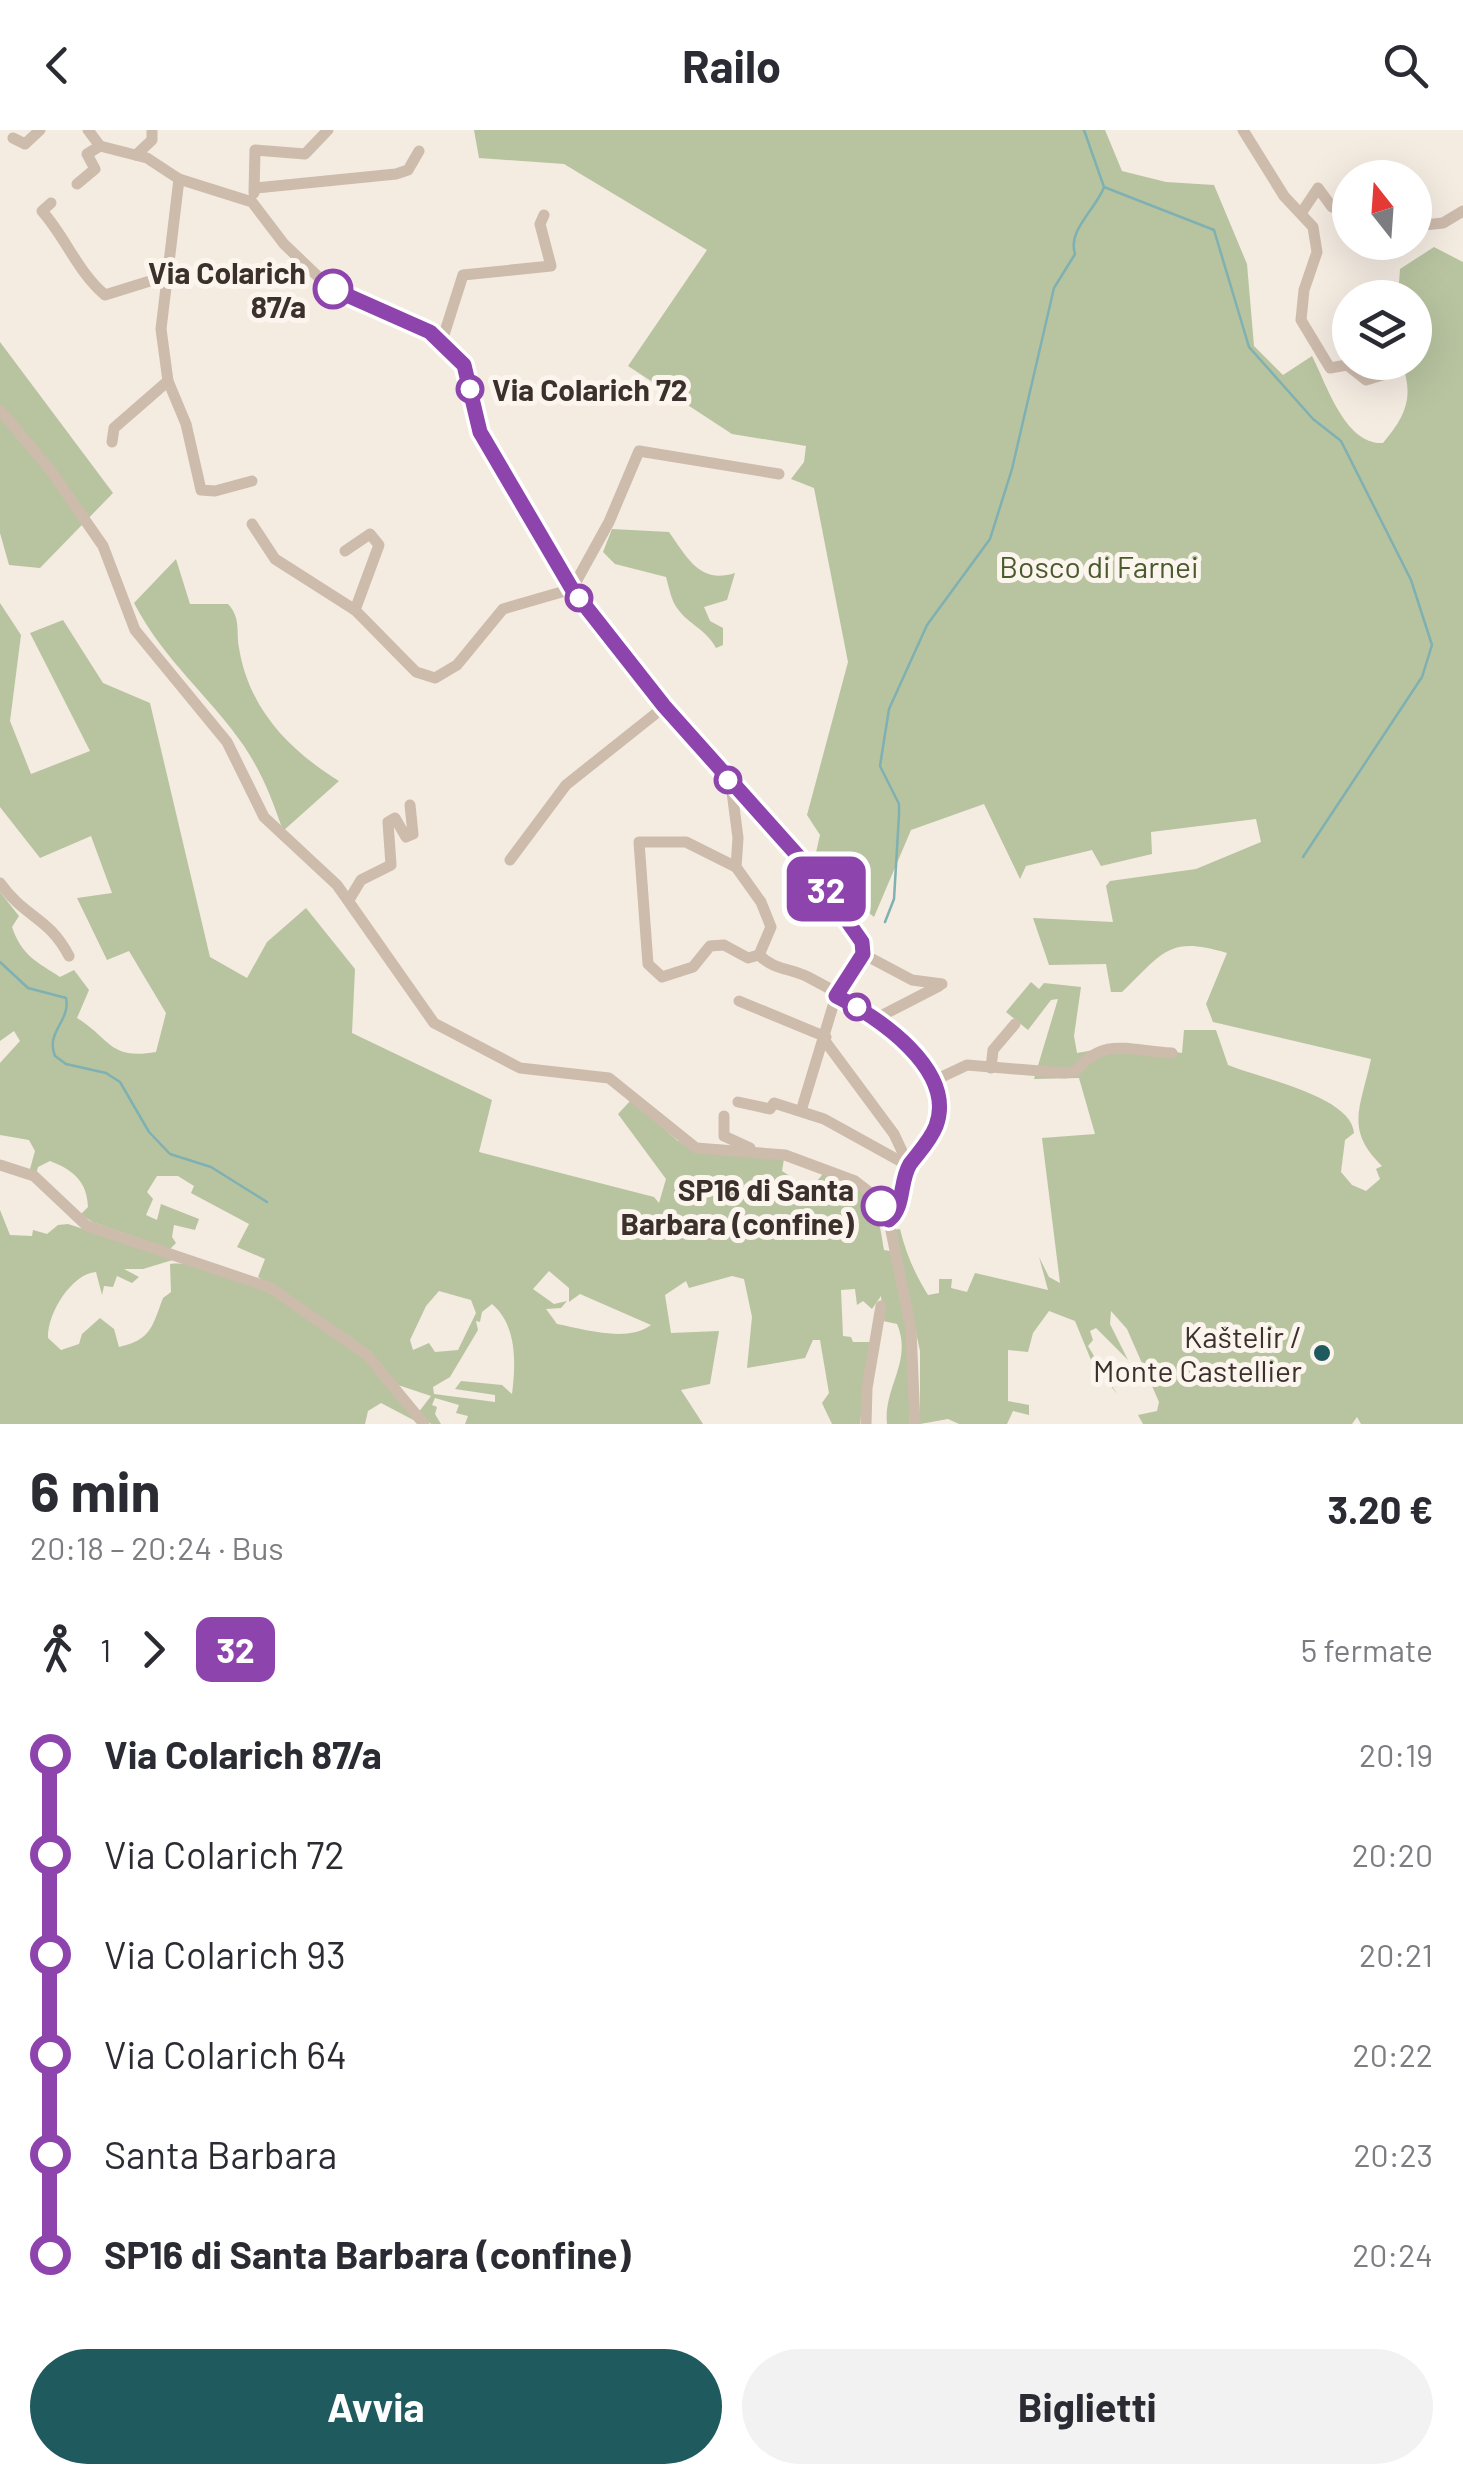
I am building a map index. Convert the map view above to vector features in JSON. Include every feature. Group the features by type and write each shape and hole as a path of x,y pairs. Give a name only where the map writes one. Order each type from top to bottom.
{"street":[{"path":"13,138 25,144 40,130"},
{"path":"88,130 100,146 136,155 160,165 178,179 252,202 284,244 331,289 442,341 468,372 480,432 572,589 664,706 829,894 862,942 863,954 836,996 826,1039 801,1110"},
{"path":"136,155 152,140 152,130"},
{"path":"252,202 256,188 255,150 304,154 328,130"},
{"path":"1243,130 1284,196 1313,227 1317,252 1304,290 1303,327 1332,368"},
{"path":"77,184 95,169 87,154 100,146"},
{"path":"256,188 396,174 408,170 419,151"},
{"path":"178,179 161,329 168,381 186,424 201,490 216,491 252,481"},
{"path":"1302,212 1318,188 1332,207"},
{"path":"51,203 42,211 66,240 79,270 105,295 166,276"},
{"path":"1432,224 1463,211"},
{"path":"442,341 462,275 551,266 540,224 544,214"},
{"path":"112,442 114,428 168,381"},
{"path":"0,410 54,476 103,546 135,630 233,752 264,817 349,900 407,988 442,1029 520,1068 609,1078 678,1138 708,1152 782,1151 855,1181 872,1194 890,1226 911,1328 916,1424"},
{"path":"252,524 275,558 355,610 416,672 435,678 457,665 502,610 572,589 626,486 639,450 779,474"},
{"path":"345,551 370,534 380,544 355,610"},
{"path":"510,860 566,785 664,706"},
{"path":"731,784 738,838 736,867"},
{"path":"349,900 366,876 391,865 388,822 396,818 406,837 412,834 410,805"},
{"path":"639,842 686,842 736,867 770,918 771,926 759,955 748,958 718,946 704,948 693,967 662,977 650,970 639,842"},
{"path":"0,883 20,910 50,925 69,956"},
{"path":"863,954 912,980 942,984 877,1018"},
{"path":"759,955 776,968 810,978 877,1018 904,1039 932,1082 938,1103 936,1126 909,1166 898,1212 890,1226"},
{"path":"738,1002 826,1039 894,1134 909,1166"},
{"path":"991,1068 993,1050 1015,1024"},
{"path":"932,1082 960,1066 1065,1074 1076,1071 1090,1054 1102,1050 1172,1053"},
{"path":"738,1102 770,1109 774,1103 801,1110 909,1166"},
{"path":"724,1116 724,1136 754,1150"},
{"path":"0,1165 34,1176 87,1226 271,1288 367,1356 424,1424"},
{"path":"866,1424 880,1306"}],"green space":[{"name":"Bosco di Farnei","path":"474,130 1105,130 1122,171 1166,182 1214,185 1247,264 1254,346 1283,375 1312,356 1348,424 1370,441 1383,443 1406,406 1406,380 1432,380 1432,280 1399,280 1400,269 1414,260 1432,260 1434,247 1463,262 1463,1424 1361,1424 1357,1417 1352,1424 1143,1424 1138,1415 1157,1411 1159,1402 1127,1329 1111,1311 1110,1324 1128,1360 1096,1328 1090,1331 1093,1340 1088,1346 1117,1394 1091,1360 1075,1321 1049,1311 1033,1333 1028,1352 1008,1350 1008,1401 1029,1405 1029,1415 1013,1411 1007,1424 959,1424 948,1419 920,1424 920,1351 894,1230 900,1229 911,1264 928,1295 939,1293 939,1279 952,1279 951,1288 967,1292 975,1273 1048,1290 1039,1257 1049,1277 1060,1283 1042,1138 1095,1134 1079,1078 1034,1079 1058,999 1051,1000 1028,1030 1006,1012 1031,982 1039,989 1044,983 1081,987 1074,1036 1077,1053 1128,1044 1182,1053 1184,1030 1216,1030 1228,1065 1302,1090 1338,1109 1349,1120 1354,1133 1345,1140 1341,1172 1352,1185 1366,1191 1380,1179 1376,1169 1382,1166 1370,1153 1359,1129 1360,1104 1371,1059 1213,1022 1206,1004 1227,953 1191,946 1168,951 1122,992 1111,992 1106,964 1049,965 1033,918 1113,922 1106,886 1110,881 1196,869 1261,842 1256,819 1151,832 1152,854 1101,866 1092,850 1026,866 1020,879 984,804 911,830 874,917 822,874 814,861 820,835 807,815 848,662 814,488 791,479 804,462 806,446 732,434 628,366 707,250 564,164 479,158"},
{"path":"0,342 113,493 40,568 9,565 0,533"},
{"path":"612,529 669,532 689,560 704,572 723,576 735,573 727,600 704,607 710,621 723,628 723,645 716,648 682,614 673,601 666,577 615,564 603,552"},
{"path":"176,559 190,604 228,604 232,609 244,670 274,726 304,756 339,781 283,831 244,746 159,643 134,603"},
{"path":"0,603 21,635 10,721 31,774 90,751 30,633 63,620 103,683 150,703 210,957 247,978 267,942 306,908 355,969 352,1033 492,1100 479,1152 654,1197 659,1203 666,1179 618,1114 631,1100 678,1141 784,1159 782,1171 810,1189 823,1174 869,1199 884,1250 890,1251 906,1325 910,1424 887,1424 889,1398 902,1350 897,1324 883,1321 881,1296 872,1309 863,1301 857,1305 855,1289 841,1290 843,1336 851,1337 853,1342 870,1342 860,1424 832,1424 822,1403 829,1393 820,1340 813,1340 805,1358 747,1368 752,1317 744,1279 732,1276 689,1288 686,1281 665,1295 671,1333 719,1331 710,1384 681,1390 703,1424 465,1424 468,1416 456,1413 459,1405 435,1398 432,1405 437,1407 435,1414 441,1424 431,1424 418,1413 431,1396 395,1384 352,1338 258,1277 265,1259 237,1247 249,1224 191,1193 194,1186 178,1176 157,1176 147,1192 153,1199 146,1215 157,1220 161,1204 199,1219 195,1230 174,1225 172,1237 176,1243 170,1249 92,1222 81,1214 88,1207 85,1190 77,1178 50,1161 38,1167 36,1174 30,1169 35,1151 29,1140 0,1135 0,1063 20,1041 14,1031 0,1041 0,892 19,916 12,927 20,945 60,977 74,970 89,990 77,1018 112,1046 129,1053 156,1052 166,1013 129,951 107,960 77,898 112,893 91,836 40,858 0,807","holes":["549,1271 569,1288 569,1302 580,1294 651,1325 618,1334 557,1324 546,1309 561,1308 567,1301 554,1304 533,1289","439,1291 471,1300 476,1313 458,1350 435,1352 429,1343 413,1350 410,1340 426,1306","492,1304 506,1323 514,1357 512,1394 502,1385 461,1381 455,1389 495,1395 495,1402 434,1394 433,1387 450,1377 478,1330 476,1321 480,1322 482,1312"]},
{"path":"0,1210 10,1235 32,1236 33,1230 47,1234 58,1225 68,1224 176,1259 143,1269 124,1269 139,1277 132,1283 117,1276 113,1287 104,1286 102,1295 96,1272 78,1280 62,1297 49,1328 48,1338 61,1350 79,1344 82,1334 100,1318 114,1329 119,1347 138,1340 149,1331 163,1298 171,1292 170,1264 194,1265 249,1283 305,1314 379,1371 421,1424 381,1403 368,1411 365,1424 0,1424"}],"waterway":[{"path":"1084,130 1104,187 1214,230 1249,347 1313,419 1341,441 1411,580 1432,645 1422,677 1303,857"},
{"path":"885,922 894,899 899,815 899,804 880,766 889,709 927,625 990,539 1012,469 1054,288 1075,254 1075,236 1104,187"},
{"path":"0,962 28,988 66,998 65,1013 53,1040 55,1056 66,1064 106,1073 120,1082 149,1132 170,1154 211,1167 267,1202"}],"bus line":[{"name":"32","path":"333,289 430,332 464,365 480,432 572,589 664,706 815,875 862,942 863,954 836,996 877,1018 904,1039 932,1082 938,1103 936,1126 909,1166 898,1212 889,1220 881,1206"}],"place":[{"name":"Via Colarich 87/a","path":"333,289"},
{"name":"Via Colarich 72","path":"470,389"},
{"name":"SP16 di Santa Barbara (confine)","path":"881,1206"},
{"name":"Kaštelir / Monte Castellier","path":"1322,1353"}]}
